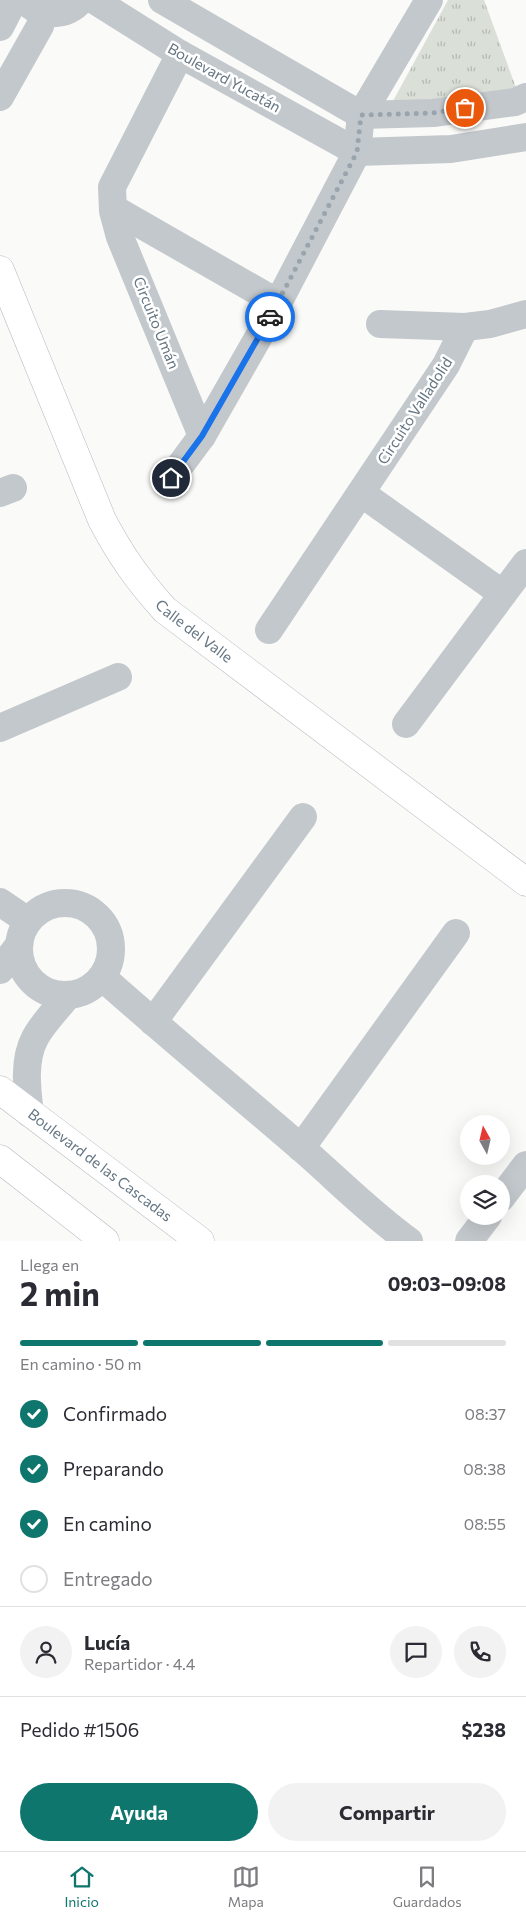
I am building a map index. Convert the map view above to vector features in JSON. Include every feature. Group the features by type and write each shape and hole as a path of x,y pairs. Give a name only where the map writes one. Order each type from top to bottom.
{"street":[{"path":"0,27 14,0"},
{"path":"34,6 52,14 65,12 77,5 81,0"},
{"name":"Boulevard Yucatán","path":"94,0 180,54 357,152"},
{"path":"162,0 361,115 432,113 520,99 525,139 451,149 357,152"},
{"path":"171,478 202,436 278,303 357,152 361,115 429,0"},
{"path":"0,97 40,26 34,6"},
{"name":"Circuito Umán","path":"180,54 112,187 114,209 120,237 202,436"},
{"path":"114,209 278,303"},
{"name":"Calle del Valle","path":"0,270 102,520 119,553 141,584 165,610 526,882"},
{"path":"380,324 465,327 490,324 526,314"},
{"name":"Circuito Valladolid","path":"269,630 446,365 465,327"},
{"path":"362,493 503,594"},
{"path":"406,724 526,563"},
{"path":"0,728 118,677"},
{"path":"153,1022 303,817"},
{"path":"0,902 23,933 20,959 24,971 43,990 55,994 68,995 87,989 102,976 109,965 112,952 106,927 98,916 88,908 62,902 49,905 37,912 23,933 0,970"},
{"path":"302,1148 456,933"},
{"path":"102,976 153,1022 302,1148 385,1223 410,1241"},
{"path":"30,1114 27,1088 28,1063 35,1038 68,995"},
{"name":"Boulevard de las Cascadas","path":"0,1090 200,1241"},
{"path":"0,1159 105,1241"},
{"path":"510,1186 526,1164"},
{"path":"469,1241 481,1225"}],"green space":[{"path":"448,0 484,0 523,107 387,112"}],"way so far":[{"path":"270,317 357,152 361,115 432,113 465,108"}],"route":[{"path":"171,478 202,436 270,317"}]}
